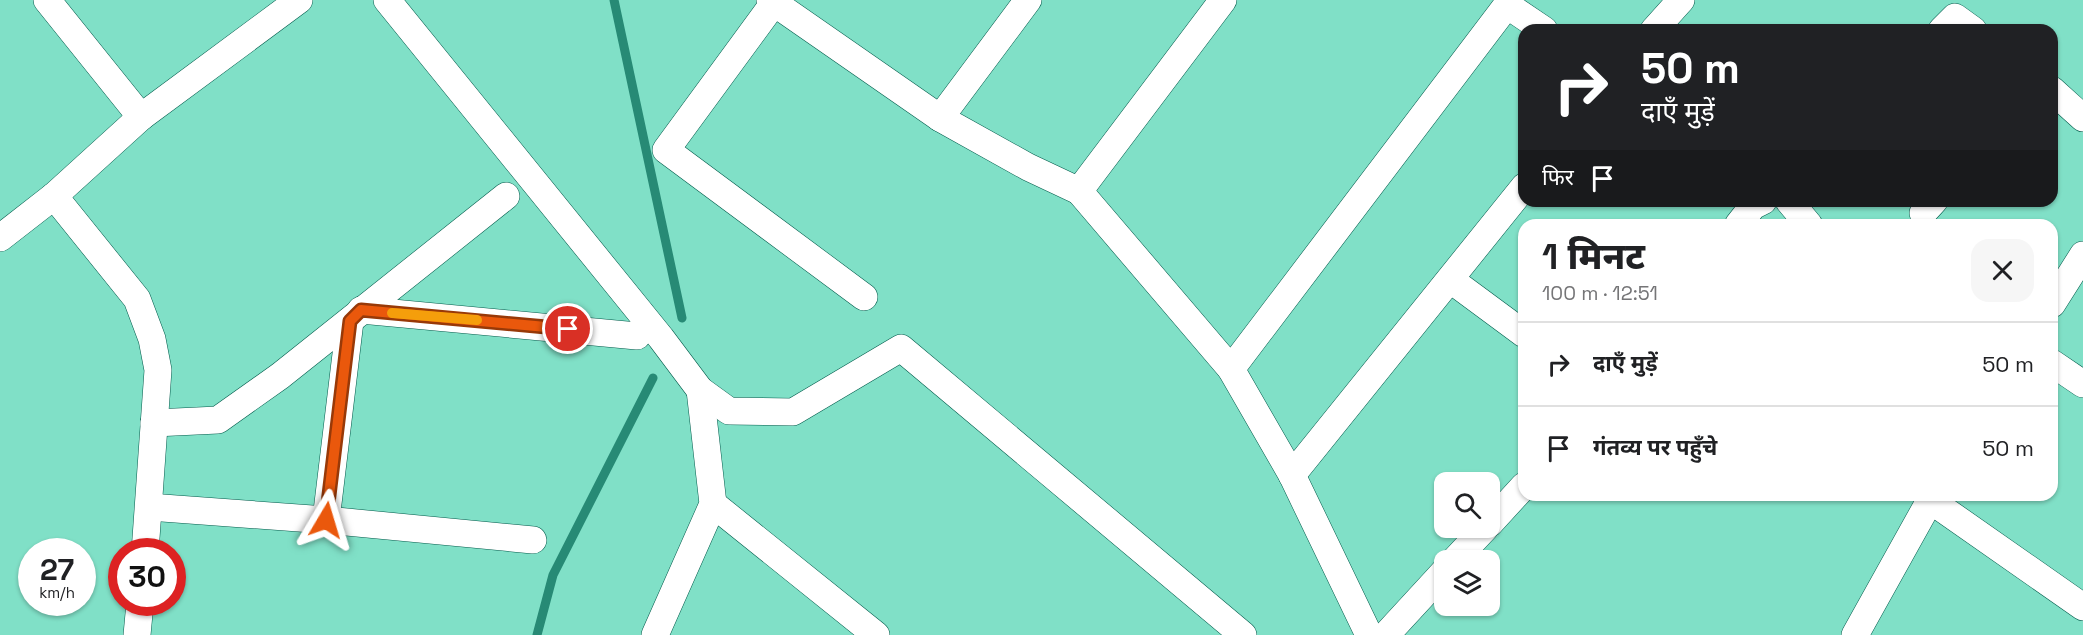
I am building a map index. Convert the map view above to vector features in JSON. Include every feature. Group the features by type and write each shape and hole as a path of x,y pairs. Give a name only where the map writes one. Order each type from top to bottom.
{"street":[{"path":"47,0 141,117"},
{"path":"0,238 54,196 141,117 299,0"},
{"path":"387,0 661,338 700,390 729,411 793,412 901,348 1242,635"},
{"path":"939,118 1028,0"},
{"path":"1079,191 1223,0"},
{"path":"1659,24 1681,0"},
{"path":"864,297 666,150 774,1 939,118 1028,167 1079,191 1231,369 1292,475 1369,635"},
{"path":"1231,369 1507,4 1535,24"},
{"path":"2058,95 2083,118"},
{"path":"1292,475 1518,195"},
{"path":"54,196 137,299 153,339 158,370 146,538"},
{"path":"154,423 218,420 280,376 506,196"},
{"path":"1743,219 1752,207"},
{"path":"1794,207 1804,219"},
{"path":"2058,294 2083,255"},
{"path":"1451,280 1518,330"},
{"path":"356,315 637,336"},
{"path":"326,520 356,315"},
{"path":"2058,367 2083,384"},
{"path":"655,635 713,504 700,390"},
{"path":"1500,512 1518,493"},
{"path":"1855,635 1929,501"},
{"path":"1937,501 2083,607"},
{"path":"713,504 876,635"},
{"path":"149,507 326,520 534,540"},
{"path":"1464,550 1476,538"},
{"path":"1386,635 1434,583"},
{"path":"137,635 139,616"}],"waterway":[{"path":"614,0 682,318"},
{"path":"537,635 553,575 653,378"}],"slow traffic":[{"path":"392,313 477,320"}],"route":[{"path":"326,520 350,321 361,310 568,329"}]}
